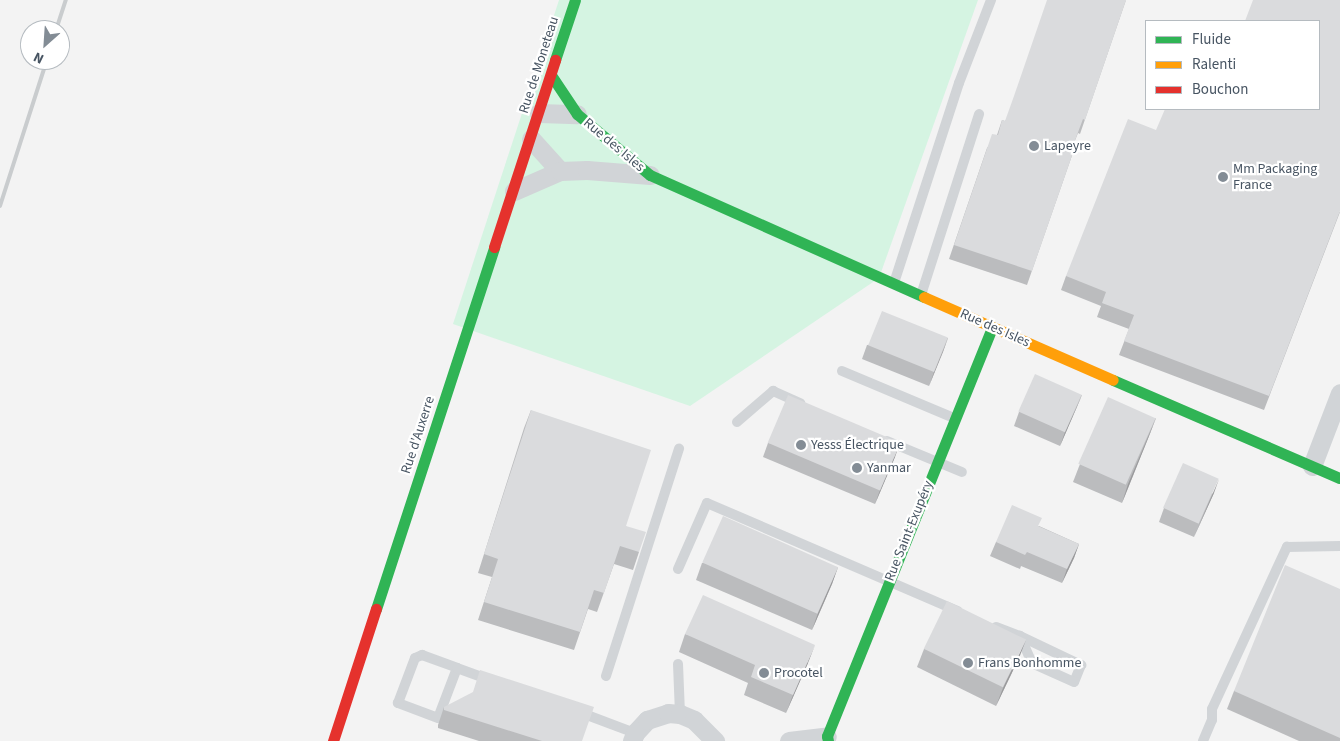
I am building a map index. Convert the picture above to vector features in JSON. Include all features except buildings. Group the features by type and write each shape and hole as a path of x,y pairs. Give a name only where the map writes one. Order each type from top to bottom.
{"street":[{"name":"Rue de Moneteau","path":"531,139 576,0"},
{"name":"Rue des Isles","path":"552,75 577,114 650,175 921,296 1340,478"},
{"name":"Rue des Isles","path":"539,113 577,114"},
{"path":"531,139 560,171"},
{"name":"Rue d'Auxerre","path":"333,741 531,139"},
{"name":"Rue des Isles","path":"514,191 560,171 587,170 650,175"},
{"name":"Rue Saint-Exupéry","path":"789,741 827,738 992,327"},
{"path":"1312,466 1340,393"},
{"path":"633,737 640,726 655,716 680,714 694,720 715,741"}],"lane":[{"path":"894,284 959,83 991,0"},
{"path":"921,296 978,114"},
{"path":"842,371 955,419"},
{"path":"737,422 773,391 809,407"},
{"path":"873,435 962,472"},
{"path":"606,676 680,448"},
{"path":"678,569 707,503 968,615"},
{"path":"1203,741 1212,720 1212,709 1287,547 1340,546"},
{"path":"985,622 1020,636 1081,665 1074,682 1032,663 1020,636"},
{"path":"457,668 438,718 398,703 414,658 422,655 504,685"},
{"path":"678,664 680,714"},
{"path":"569,709 633,737"}],"green space":[{"path":"559,0 978,0 879,278 690,406 453,324"}],"railway":[{"path":"59,20 66,0"},
{"path":"0,206 44,70"}],"traffic: fast":[{"path":"555,60 575,0"},
{"path":"551,75 577,114 650,175 924,297"},
{"path":"376,609 494,247"},
{"path":"828,741 827,736 992,327"},
{"path":"1113,380 1340,478"}],"traffic: slow":[{"path":"924,297 1113,380"}],"traffic: jam":[{"path":"494,247 555,60"},
{"path":"333,741 376,609"}],"place":[{"name":"Lapeyre","path":"1034,146"},
{"name":"Mm Packaging France","path":"1223,177"},
{"name":"Yesss Électrique","path":"801,445"},
{"name":"Yanmar","path":"857,468"},
{"name":"Frans Bonhomme","path":"968,663"},
{"name":"Procotel","path":"764,673"}]}
